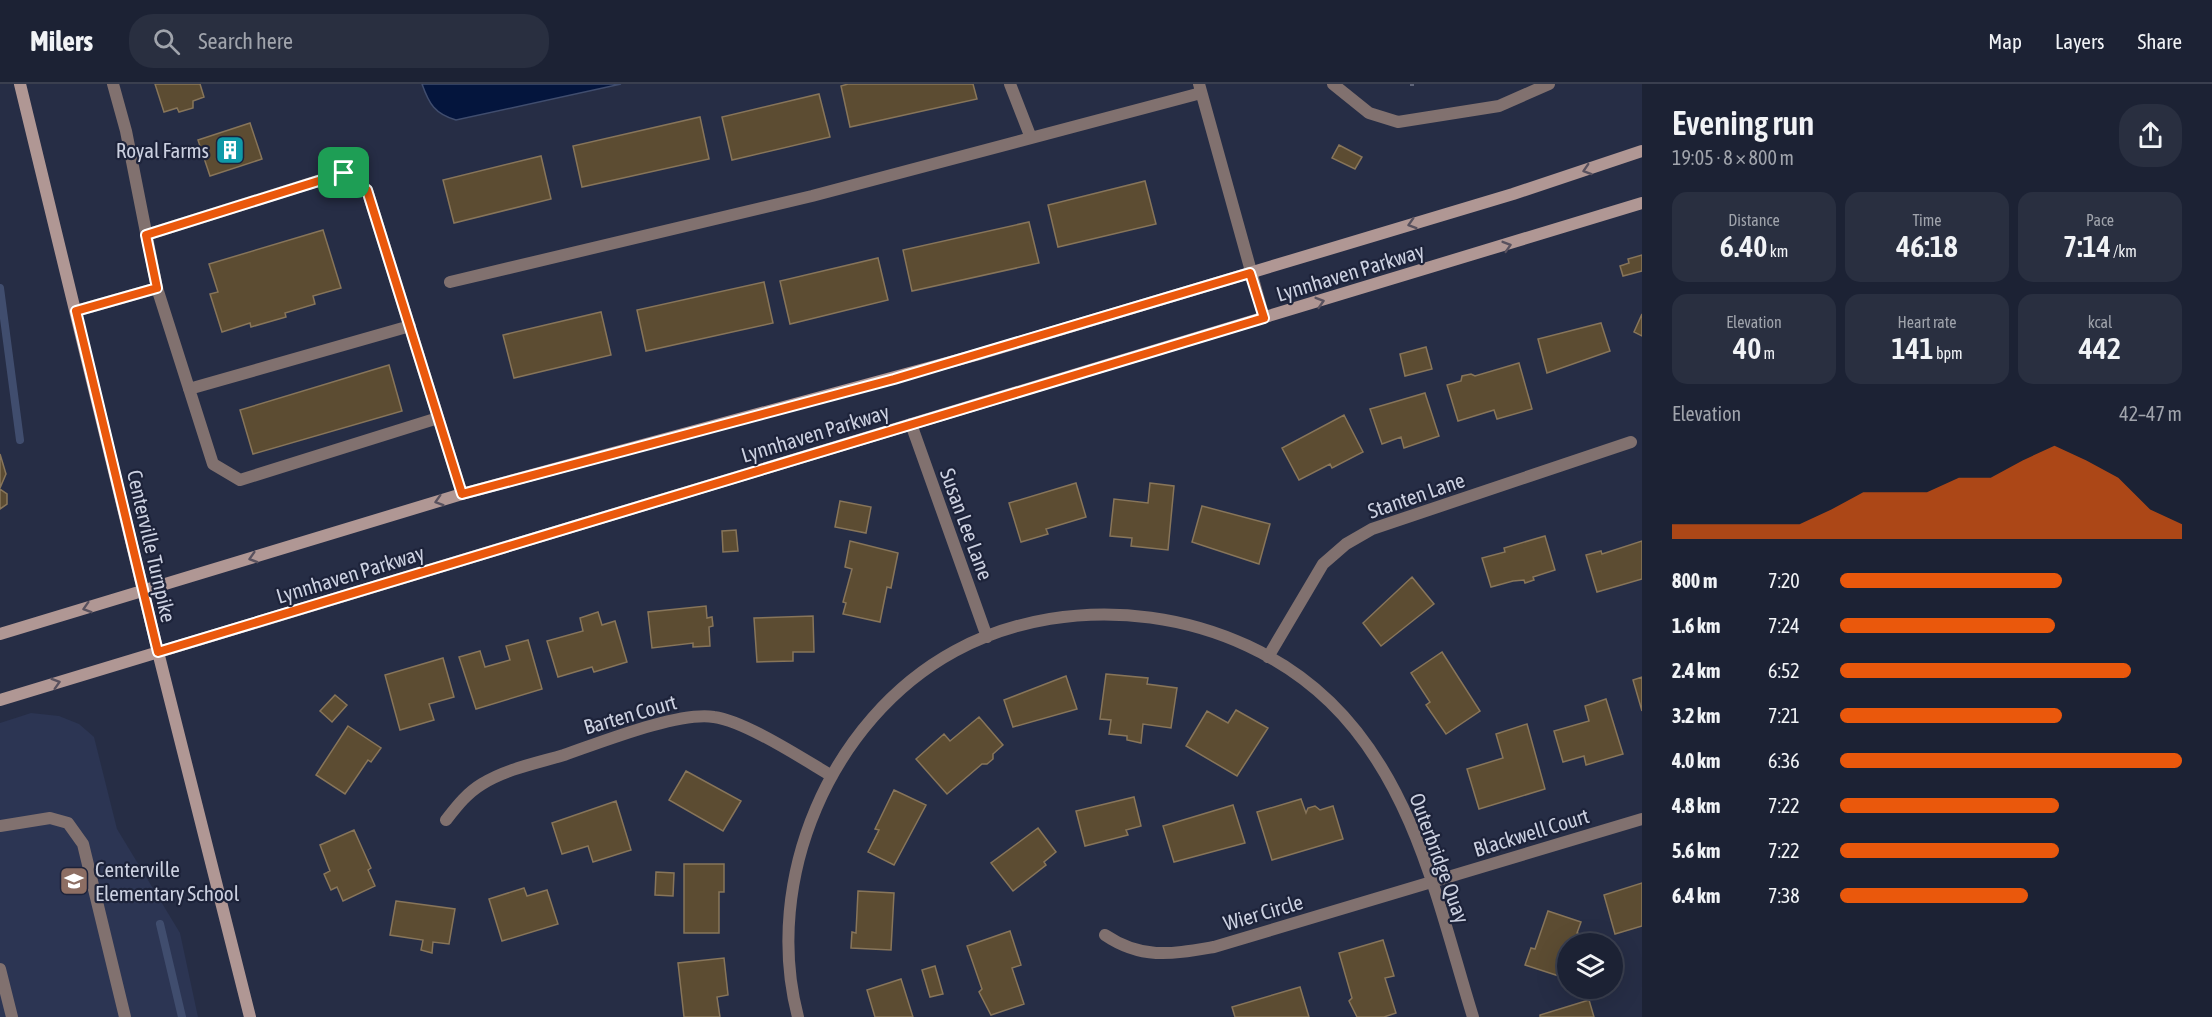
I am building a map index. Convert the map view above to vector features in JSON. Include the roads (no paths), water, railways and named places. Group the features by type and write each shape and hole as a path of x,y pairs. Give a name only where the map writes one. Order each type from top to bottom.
{"main road":[{"name":"Centerville Turnpike","path":"20,84 142,591 250,1017"},
{"name":"Lynnhaven Parkway","path":"0,634 462,494 904,376 1513,194 1642,151"},
{"name":"Lynnhaven Parkway","path":"0,700 1642,204"}],"street":[{"path":"114,84 126,131 157,288 213,464 240,480 438,418"},
{"path":"1010,84 1031,138"},
{"path":"1333,84 1369,113 1398,122 1499,106 1549,84"},
{"path":"450,282 812,196 1031,138 1200,88 1264,318"},
{"path":"146,235 344,173 367,190 462,494"},
{"path":"76,311 157,288"},
{"path":"189,389 410,326"},
{"name":"Susan Lee Lane","path":"911,424 987,637"},
{"name":"Stanten Lane","path":"1268,657 1323,564 1346,544 1372,529 1631,442"},
{"name":"Outerbridge Quay","path":"832,776 857,738 888,703 923,672 955,651 987,637 1031,623 1066,616 1103,614 1149,617 1194,626 1230,638 1303,678 1331,703 1364,741 1396,791 1413,828 1473,1017"},
{"name":"Barten Court","path":"446,820 462,800 482,784 505,773 634,732 691,717 713,717 734,723 832,776"},
{"path":"798,1017 793,998 788,954 789,909 797,864 811,820 832,776"},
{"path":"0,826 50,818 68,824 83,844 125,1017"},
{"name":"Blackwell Court","path":"1432,882 1642,819"},
{"name":"Wier Circle","path":"1105,935 1117,943 1139,951 1177,954 1214,947 1432,882"},
{"path":"0,969 12,1017"}],"waterway":[{"path":"0,288 20,440"},
{"path":"160,924 182,1017"}],"place":[{"name":"Royal Farms","path":"230,150"},
{"name":"Centerville Elementary School","path":"74,881"}]}
